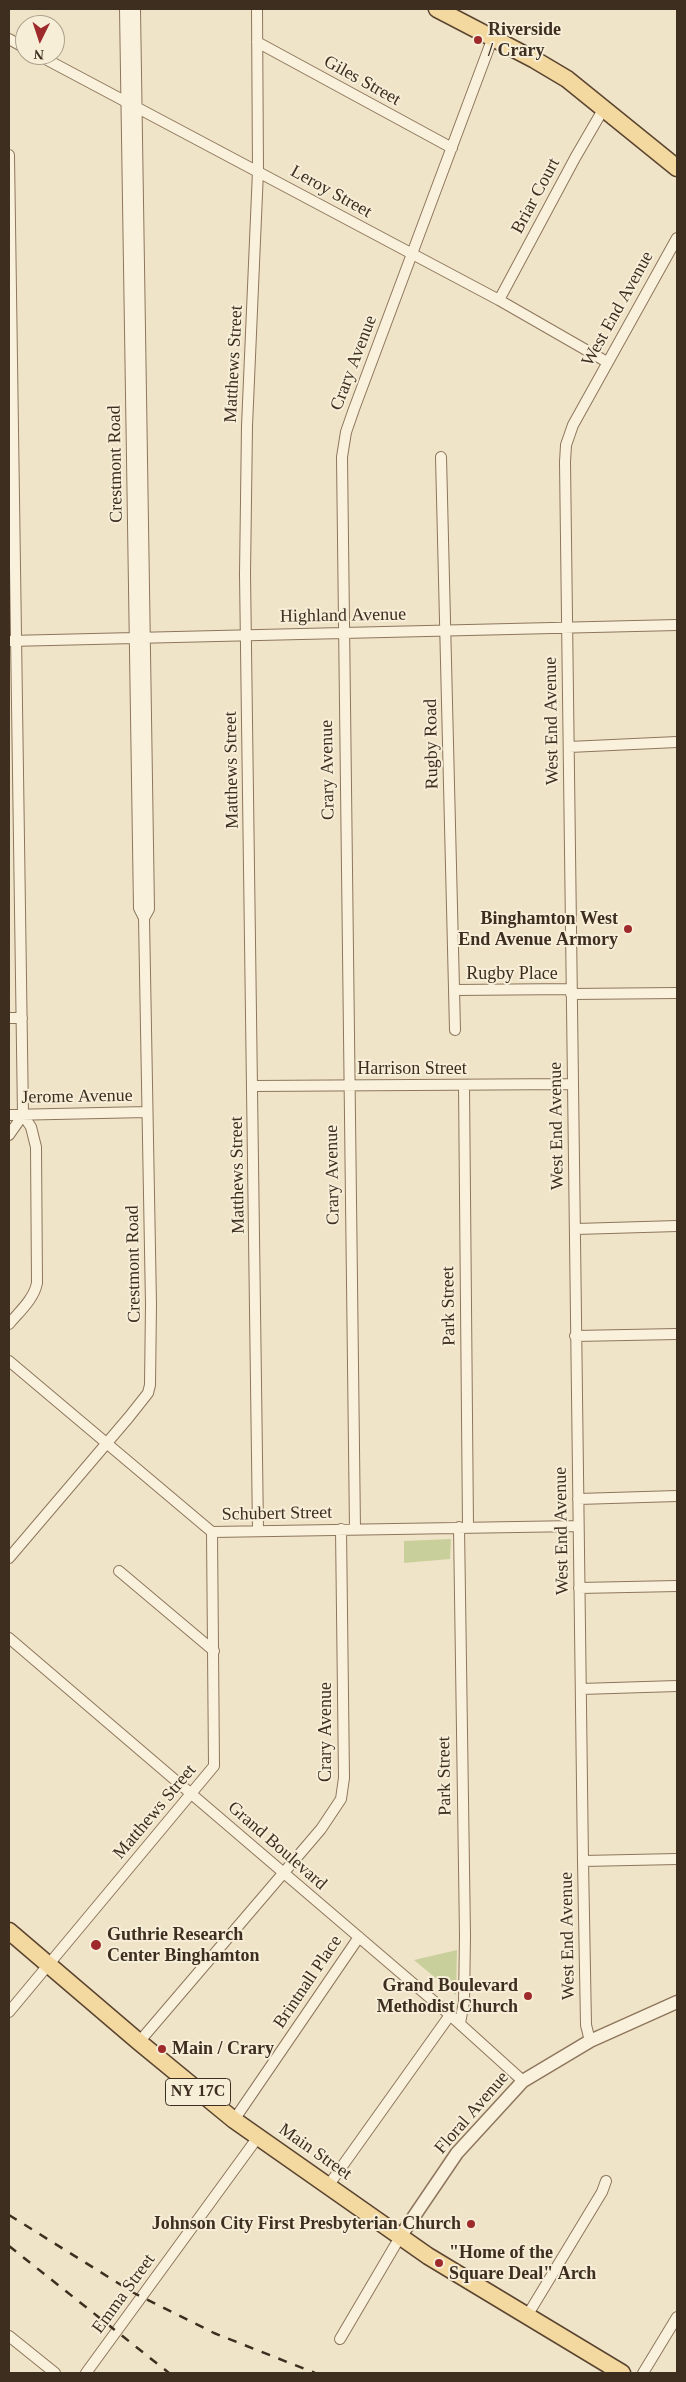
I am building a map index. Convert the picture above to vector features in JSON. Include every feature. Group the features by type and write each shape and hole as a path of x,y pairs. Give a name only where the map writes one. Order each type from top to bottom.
{"main road":[{"path":"437,9 567,79 677,168"},
{"name":"Main Street","path":"9,1931 234,2120 400,2237 455,2273 622,2373"}],"street":[{"name":"Crestmont Road","path":"125,9 132,105"},
{"name":"Crestmont Road","path":"134,9 132,105 138,500 145,637 149,909 144,918"},
{"name":"Matthews Street","path":"257,9 258,171 246,426 246,635 258,1530"},
{"name":"Crary Avenue","path":"355,1528 341,471 346,432 493,38"},
{"name":"Giles Street","path":"258,42 452,148"},
{"name":"Leroy Street","path":"57,65 499,300 607,362"},
{"name":"Briar Court","path":"499,300 604,108"},
{"path":"9,155 14,831 21,922 23,1115 31,1127 36,1148 37,1283 30,1299 9,1324"},
{"name":"West End Avenue","path":"590,2041 586,2026 583,1861 576,1229 572,1084 564,462 566,445 573,425 677,238"},
{"name":"Rugby Road","path":"441,457 455,1030"},
{"name":"Crestmont Road","path":"9,1558 148,1393 150,1385 151,1305 144,918 139,908 134,637 138,500"},
{"name":"Highland Avenue","path":"13,641 677,625"},
{"path":"569,747 677,742"},
{"path":"9,923 21,922"},
{"name":"Rugby Place","path":"454,990 677,993"},
{"path":"9,1018 22,1018"},
{"name":"Harrison Street","path":"253,1086 572,1084"},
{"name":"Park Street","path":"460,2023 464,2002 464,1085"},
{"name":"Jerome Avenue","path":"9,1115 147,1112"},
{"path":"9,1135 23,1115"},
{"path":"576,1229 677,1226"},
{"path":"576,1336 677,1334"},
{"name":"Schubert Street","path":"9,1361 212,1532 355,1528 578,1526"},
{"path":"578,1499 677,1496"},
{"name":"Crary Avenue","path":"139,2042 282,1872 321,1829 338,1806 343,1791 341,1529"},
{"name":"Matthews Street","path":"9,2012 211,1771 215,1761 212,1532"},
{"path":"119,1571 214,1652"},
{"path":"579,1588 677,1586"},
{"name":"Grand Boulevard","path":"9,1638 460,2023 523,2080"},
{"path":"581,1689 677,1686"},
{"path":"583,1861 677,1859"},
{"name":"Brintnall Place","path":"234,2120 358,1937"},
{"name":"Floral Avenue","path":"400,2237 457,2153 523,2080 590,2041 677,2002"},
{"path":"328,2186 450,2015"},
{"name":"Emma Street","path":"86,2373 258,2137"},
{"path":"527,2316 602,2192 606,2181"},
{"path":"340,2339 400,2237"},
{"path":"643,2373 677,2317"},
{"path":"9,2336 55,2373"}],"green space":[{"path":"451,1539 450,1559 404,1563 404,1541"},
{"path":"457,1950 456,1995 414,1960"}],"railway":[{"path":"9,2215 134,2293 214,2333 315,2373"},
{"path":"9,2246 169,2373"}],"place":[{"name":"Riverside / Crary","path":"478,40"},
{"name":"Binghamton West End Avenue Armory","path":"628,929"},
{"name":"Guthrie Research Center Binghamton","path":"96,1945"},
{"name":"Grand Boulevard Methodist Church","path":"528,1996"},
{"name":"Main / Crary","path":"162,2049"},
{"name":"Johnson City First Presbyterian Church","path":"471,2224"},
{"name":"\"Home of the Square Deal\" Arch","path":"439,2263"}]}
